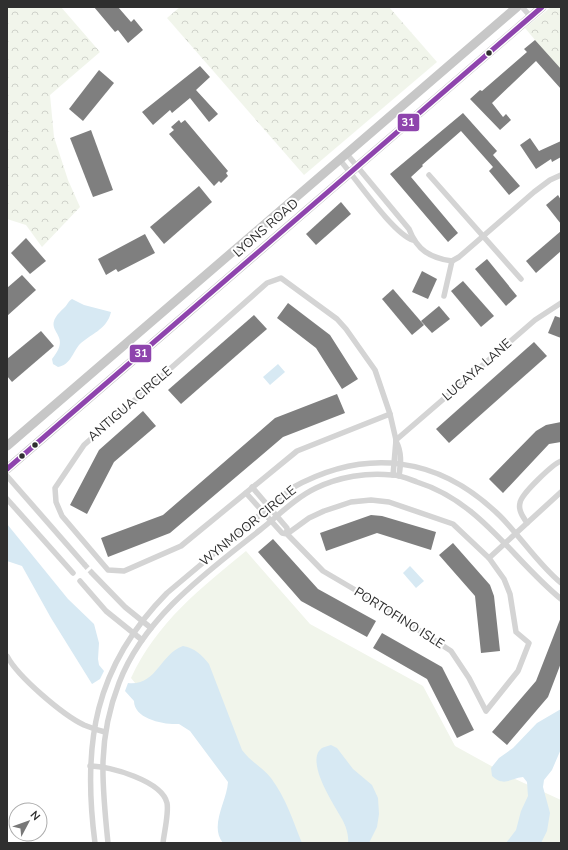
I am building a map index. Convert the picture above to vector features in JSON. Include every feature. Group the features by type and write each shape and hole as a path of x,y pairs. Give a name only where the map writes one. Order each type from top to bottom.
{"main road":[{"name":"LYONS ROAD","path":"7,446 517,7"},
{"name":"LYONS ROAD","path":"7,469 542,7"}],"street":[{"path":"522,7 531,16"},
{"path":"343,156 409,229 413,240"},
{"path":"343,156 354,169 378,207 406,238 413,240 426,252 436,258 452,261 460,257 485,236 534,192 550,180 561,175"},
{"path":"429,175 485,236 521,279"},
{"path":"444,296 452,261"},
{"name":"ANTIGUA CIRCLE","path":"390,414 297,451 181,546 124,572 108,570 62,516 56,502 56,488 84,445 267,283 281,278 337,319 346,329 375,370 390,414 396,440 398,463 396,475"},
{"name":"LUCAYA LANE","path":"396,440 535,320 561,303"},
{"path":"526,523 519,508 522,497 553,466 561,461"},
{"name":"WYNMOOR CIRCLE","path":"95,843 89,782 93,728 104,689 116,664 142,621 167,593 292,488 324,473 358,464 398,463 416,466 444,476 466,490 500,516 550,574 561,583"},
{"name":"WYNMOOR CIRCLE","path":"108,843 102,766 105,732 119,682 142,640 169,608 194,584 271,522 298,498 336,480 360,476 396,475 425,484 452,497 481,518 505,542 541,583 561,599"},
{"path":"7,476 84,564"},
{"path":"252,488 277,516"},
{"path":"489,558 561,492"},
{"path":"246,493 271,522"},
{"path":"7,499 73,573"},
{"name":"PORTOFINO ISLE","path":"271,522 282,534 287,534 309,518 351,502 371,500 389,502 453,524 489,558 504,579 510,594 516,632 529,643 518,671 486,710 469,678 451,651 374,601 323,571 287,534 286,528 277,516"},
{"path":"92,573 125,607 151,628"},
{"path":"80,581 106,611 142,640"},
{"path":"7,656 10,662 25,679 59,710 84,725 105,732"},
{"path":"90,766 102,766 126,773 149,783 164,796 167,804 163,843"}],"green space":[{"path":"7,7 61,7 100,52 50,95 54,137 68,180 80,207 42,247 26,225 7,219"},
{"path":"180,7 389,7 437,62 304,175 167,18"},
{"path":"551,7 561,7 561,71 525,28"},
{"path":"246,551 310,624 423,686 455,746 513,778 561,800 561,843 279,843 243,773 140,689 131,678 153,640 167,623 196,593"}],"shaded area":[{"path":"72,299 84,305 111,312 106,323 79,345 68,362 58,367 53,364 52,359 58,350 60,343 59,337 54,328 54,323 56,316"},
{"path":"278,364 285,372 270,385 263,377"},
{"path":"7,524 68,599 94,624 99,643 99,665 104,671 100,679 92,684 51,618 22,566 7,561"},
{"path":"410,566 424,581 416,588 403,573"},
{"path":"183,646 198,652 209,664 242,750 271,778 289,810 302,843 223,843 219,836 218,821 228,782 190,731 179,724 158,722 144,716 135,707 134,701 125,691 128,683 138,683 145,680 152,675 168,656"},
{"path":"561,709 561,749 552,770 544,780 543,787 550,813 547,831 541,843 506,843 516,830 521,811 528,796 527,782 523,777 504,782 500,781 492,776 491,768 499,758 513,748 537,723"},
{"path":"331,745 337,748 353,769 372,785 378,798 379,814 377,827 369,843 348,843 348,834 345,825 323,784 317,763 317,754 322,748"}],"building":[{"path":"94,7 118,7 131,22 134,19 143,30 128,43 118,30 115,32"},
{"path":"535,40 561,69 561,89 536,61 492,103 503,117 506,114 511,120 500,130 470,99 480,90 482,91 527,52 524,49"},
{"path":"200,66 210,77 196,90 218,114 209,122 190,98 172,113 170,110 153,125 142,112"},
{"path":"99,70 114,83 83,121 69,109"},
{"path":"463,113 497,151 493,155 520,186 509,195 489,171 493,167 461,131 422,165 423,166 411,177 458,233 448,242 390,174"},
{"path":"179,120 181,123 185,120 228,171 226,173 228,176 221,183 219,181 214,186 169,134 174,130 171,127"},
{"path":"91,130 113,190 93,197 70,138"},
{"path":"530,138 539,151 561,141 561,157 552,162 551,159 536,169 520,145"},
{"path":"199,186 212,202 164,244 150,227"},
{"path":"558,195 561,200 561,224 546,205"},
{"path":"341,202 351,214 316,245 306,234"},
{"path":"561,231 561,251 536,273 526,261"},
{"path":"145,234 155,253 118,272 116,269 106,275 98,259"},
{"path":"26,238 46,261 30,274 11,253"},
{"path":"487,259 517,296 506,306 475,269"},
{"path":"422,271 437,279 428,299 412,292"},
{"path":"22,275 36,290 7,316 7,288"},
{"path":"463,281 494,316 481,327 451,291"},
{"path":"393,289 424,325 412,335 382,299"},
{"path":"288,303 330,335 358,379 342,389 316,348 277,318"},
{"path":"439,306 450,319 432,333 421,321"},
{"path":"254,315 267,329 181,404 168,390"},
{"path":"555,316 561,318 561,338 548,333"},
{"path":"41,331 54,346 12,382 7,376 7,359"},
{"path":"534,342 547,356 449,443 436,429"},
{"path":"337,394 345,413 283,437 170,533 108,557 101,538 163,515 275,418"},
{"path":"143,411 156,426 114,462 87,514 70,505 99,450"},
{"path":"561,422 561,442 549,444 503,493 489,479 536,431 546,425"},
{"path":"371,515 382,516 436,532 431,550 377,533 326,551 320,533"},
{"path":"273,539 318,589 376,621 367,637 301,601 258,552"},
{"path":"453,543 490,585 494,596 500,651 481,653 475,596 439,555"},
{"path":"561,617 561,663 548,697 507,745 492,732 536,681"},
{"path":"382,633 442,667 474,730 457,738 427,679 373,648"}],"tunnel":[{"path":"84,564 92,573"}],"transit line":[{"name":"31","path":"7,469 542,7"}]}
